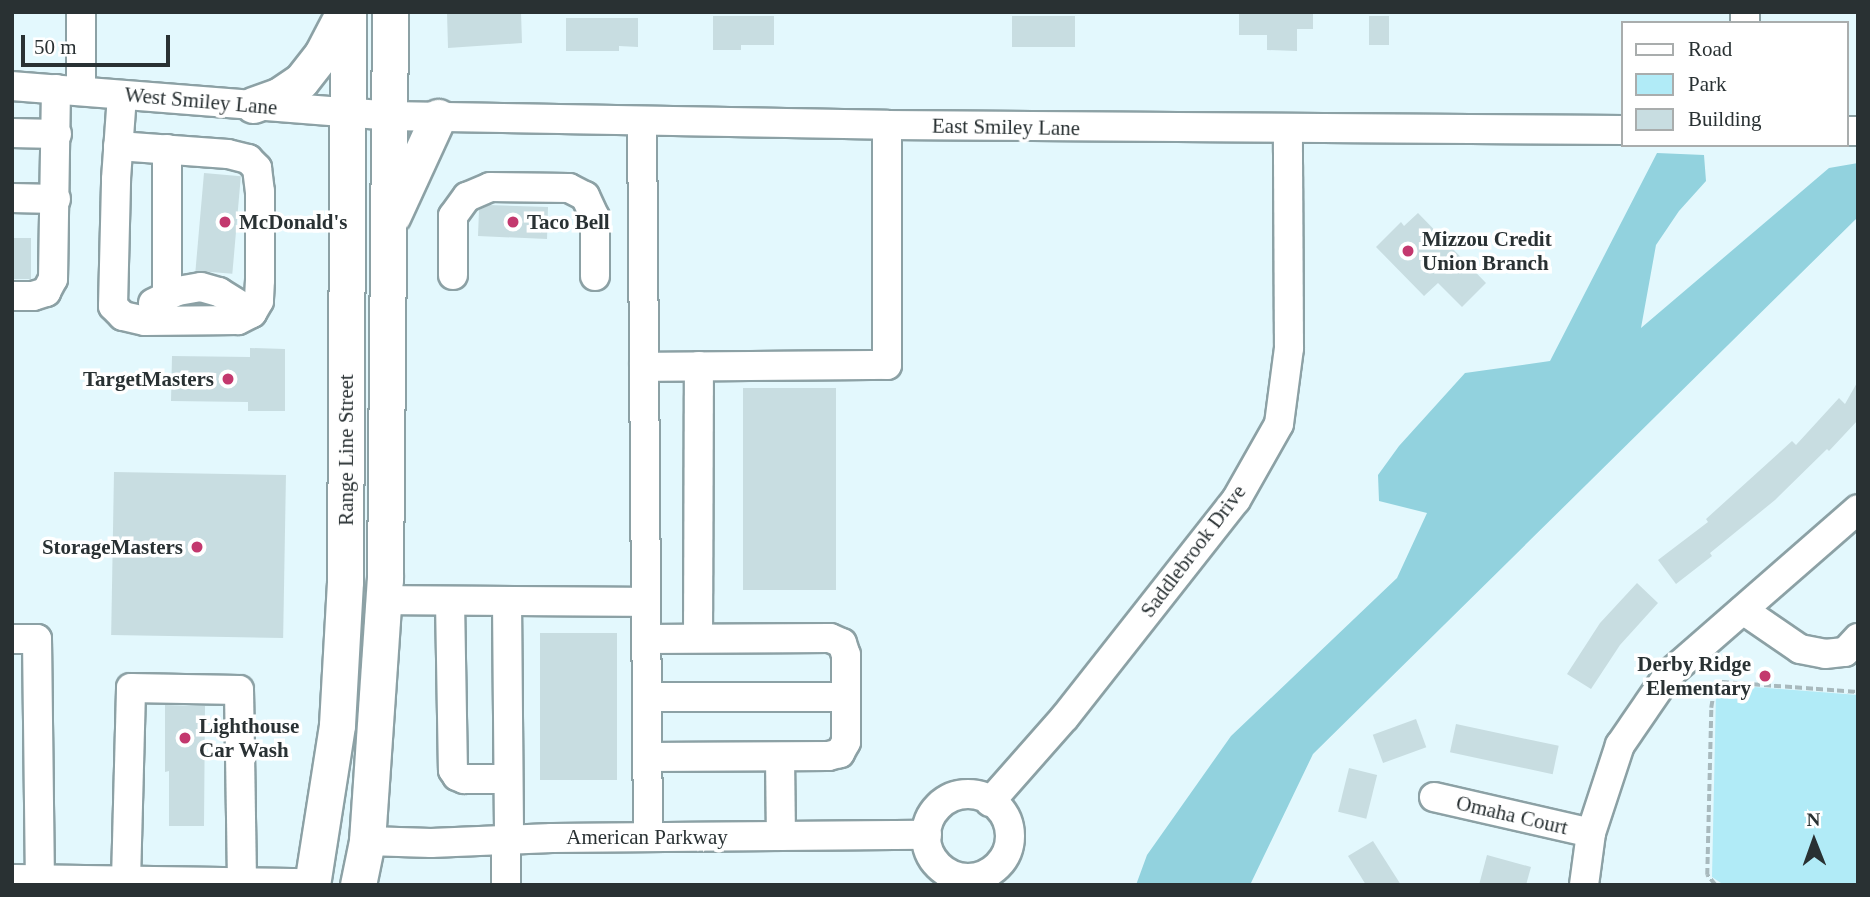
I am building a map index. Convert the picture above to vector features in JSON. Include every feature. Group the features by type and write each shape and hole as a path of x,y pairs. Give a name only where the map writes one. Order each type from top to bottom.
{"main road":[{"path":"253,105 280,95 300,81 322,54 346,12"},
{"name":"Range Line Street","path":"313,884 330,783 345,581 348,113 346,12"},
{"name":"Range Line Street","path":"358,885 366,841 383,600 390,12"},
{"path":"388,224 438,117"},
{"path":"340,669 354,762 349,830 355,838 366,841"}],"street":[{"path":"12,296 33,296 46,292 53,279 57,134 69,90 81,12"},
{"name":"West Smiley Lane","path":"12,86 389,116"},
{"path":"118,146 228,154 248,159 257,168 260,192 260,280 259,301 252,313 238,320 145,321 123,316 113,306 118,146 122,94"},
{"name":"East Smiley Lane","path":"389,116 1288,130 1622,130"},
{"path":"642,121 648,837"},
{"path":"643,367 887,365 887,125"},
{"name":"Saddlebrook Drive","path":"990,802 1065,717 1236,500 1279,424 1289,348 1288,130"},
{"path":"12,133 57,134"},
{"path":"167,149 167,296"},
{"path":"453,275 453,216 467,197 490,187 569,188 585,196 595,217 595,276"},
{"path":"12,198 56,199"},
{"path":"123,316 167,296 201,287 219,292 252,313"},
{"path":"698,638 699,366"},
{"path":"1584,885 1591,833 1620,745 1668,676 1858,509"},
{"path":"383,600 646,602"},
{"path":"450,601 453,770 457,776 464,779 508,779"},
{"path":"506,885 507,601"},
{"path":"1743,610 1800,649 1825,654 1845,652 1858,638"},
{"path":"646,639 830,638 842,643 846,655 846,742 840,753 829,756 648,757"},
{"path":"12,639 37,639 26,879 313,884"},
{"path":"126,881 131,688 239,690 242,884"},
{"path":"647,696 846,697"},
{"path":"780,757 782,836"},
{"path":"960,794 978,794 990,802 1002,810 1011,831 1010,846 1004,859 991,873 975,880 962,879 944,872 927,850 928,822 935,809 946,799 960,794"},
{"name":"Omaha Court","path":"1434,797 1591,833"},
{"name":"American Parkway","path":"366,841 431,843 648,837 927,835"}],"path":[{"path":"1715,885 1707,875 1711,708 1715,684 1722,682 1858,692"}],"green space":[{"path":"1719,686 1858,695 1858,883 1721,883 1712,877 1716,693"}],"shaded area":[{"path":"1657,153 1704,155 1706,181 1679,211 1656,245 1641,328 1829,168 1858,163 1858,217 1313,754 1250,885 1136,885 1147,855 1231,736 1397,578 1427,513 1379,501 1378,475 1399,446 1465,373 1550,361"}],"building":[{"path":"447,12 521,12 522,43 448,48"},
{"path":"1239,12 1313,12 1313,29 1297,29 1297,51 1267,50 1267,35 1239,35"},
{"path":"713,16 774,16 774,45 741,45 741,50 713,50"},
{"path":"1012,16 1075,16 1075,47 1012,47"},
{"path":"1369,16 1389,16 1389,45 1369,45"},
{"path":"566,18 638,18 638,47 619,46 619,51 566,51"},
{"name":"McDonald's","path":"204,173 241,176 232,274 195,271"},
{"name":"Taco Bell","path":"489,205 548,207 547,239 478,236 479,210"},
{"path":"1418,213 1486,283 1462,307 1438,283 1424,296 1376,247 1401,222 1404,226"},
{"path":"12,238 31,238 31,279 12,279"},
{"name":"TargetMasters","path":"250,348 285,349 285,411 248,411 248,402 171,401 172,356 250,357"},
{"path":"1858,381 1858,420 1829,451 1827,449 1775,500 1676,584 1658,560 1708,522 1706,519 1792,441 1796,445 1839,398 1845,404"},
{"path":"743,388 836,388 836,590 743,590"},
{"path":"114,472 286,475 283,638 111,635"},
{"path":"1637,583 1658,603 1620,645 1591,689 1567,674 1600,623"},
{"path":"540,633 617,633 617,780 540,780"},
{"name":"Lighthouse Car Wash","path":"165,705 205,706 204,826 169,826 169,771 165,772"},
{"path":"1416,719 1426,747 1383,763 1373,735"},
{"path":"1456,724 1559,746 1553,774 1450,752"},
{"path":"1349,768 1377,775 1366,819 1338,812"},
{"path":"1373,841 1401,885 1366,885 1348,856"},
{"path":"1487,855 1531,867 1526,885 1479,885"}],"place":[{"name":"McDonald's","path":"225,222"},
{"name":"Taco Bell","path":"513,222"},
{"name":"Mizzou Credit Union Branch","path":"1408,251"},
{"name":"TargetMasters","path":"228,379"},
{"name":"StorageMasters","path":"197,547"},
{"name":"Derby Ridge Elementary","path":"1765,676"},
{"name":"Lighthouse Car Wash","path":"185,738"}]}
